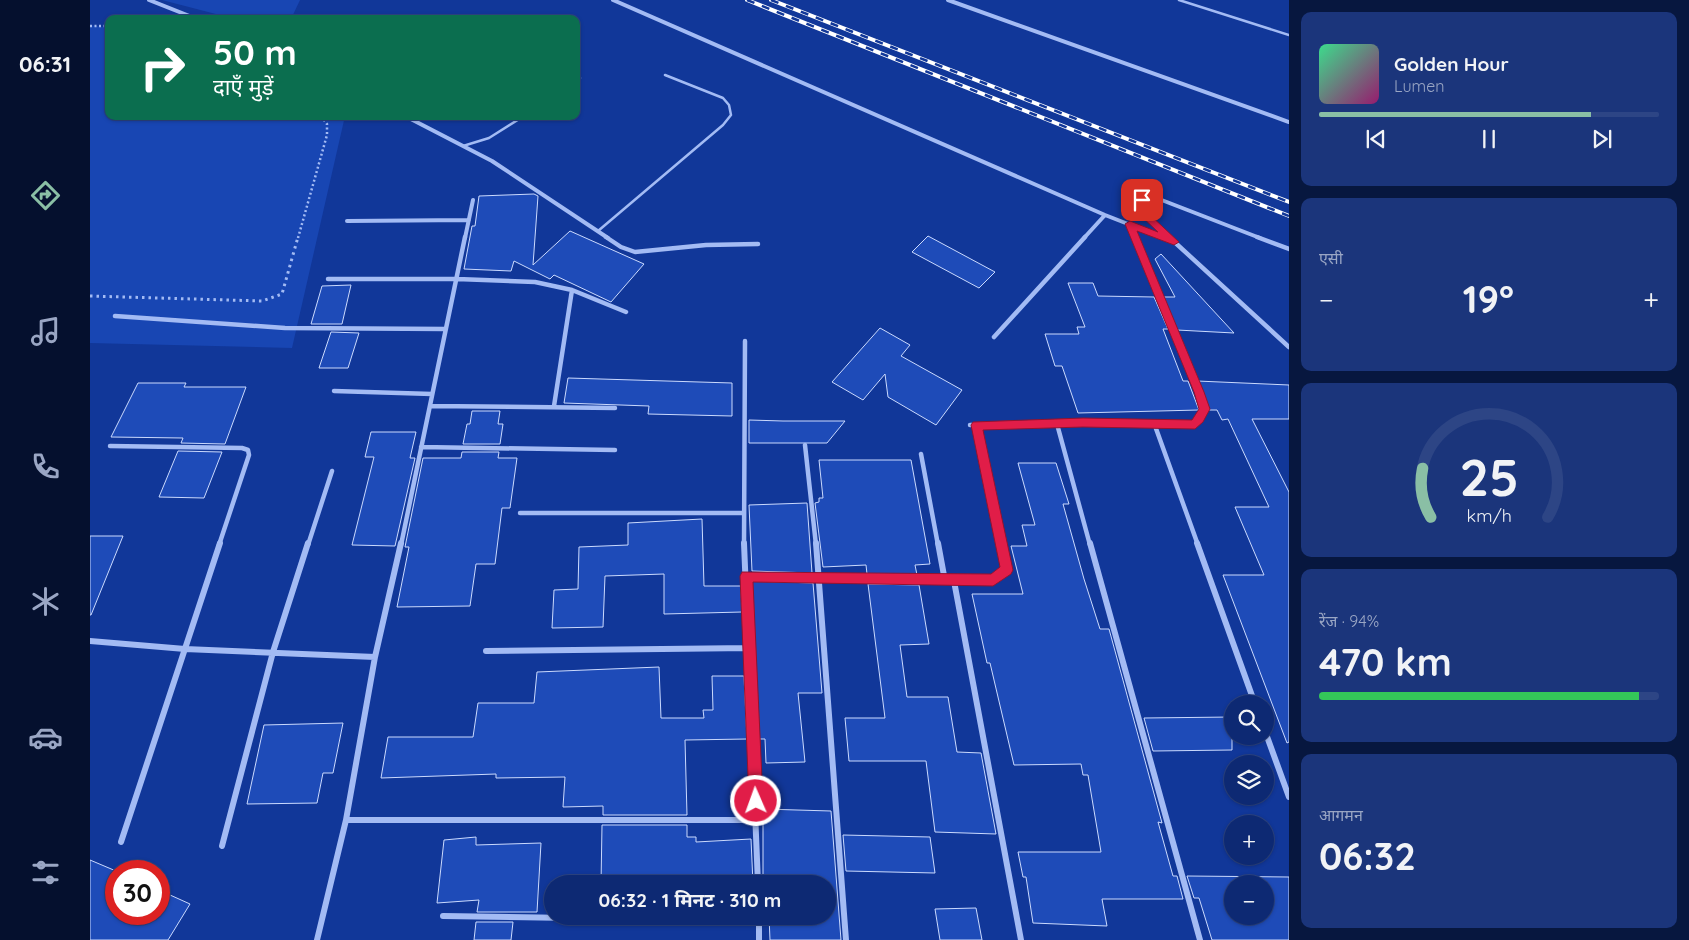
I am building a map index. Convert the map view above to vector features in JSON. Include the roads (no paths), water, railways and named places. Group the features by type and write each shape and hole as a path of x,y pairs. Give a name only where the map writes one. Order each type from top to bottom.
{"street":[{"path":"149,0 188,15"},
{"path":"613,0 1105,215 1174,242"},
{"path":"948,0 1289,122"},
{"path":"413,120 492,161 621,247 635,252 706,245 758,244"},
{"path":"1289,249 1159,199 1142,200 1140,205 1144,213 1174,242 1289,347"},
{"path":"317,940 346,820 375,657 473,200"},
{"path":"994,337 1105,215"},
{"path":"347,221 469,220"},
{"path":"746,576 946,581 993,580 1006,570 973,425 1195,424 1204,409 1130,224"},
{"path":"328,279 457,279 535,282 572,290 626,312"},
{"path":"554,406 572,290"},
{"path":"115,316 285,328 446,329"},
{"path":"745,341 743,513 758,875"},
{"path":"334,391 432,394"},
{"path":"430,406 615,408"},
{"path":"1154,423 1252,695"},
{"path":"1057,424 1200,940"},
{"path":"805,445 820,578 846,940"},
{"path":"110,446 248,450 249,455 121,842"},
{"path":"421,447 616,450"},
{"path":"921,454 946,581"},
{"path":"222,846 273,652 332,471"},
{"path":"520,513 743,513"},
{"path":"954,581 1020,940"},
{"path":"90,641 185,649 375,657"},
{"path":"486,651 750,648"},
{"path":"1270,745 1289,797"},
{"path":"346,820 757,820"},
{"path":"443,916 544,917"},
{"path":"759,925 759,940"}],"lane":[{"path":"1179,0 1289,35"},
{"path":"598,231 723,125 731,115 729,105 723,98 665,75"},
{"path":"463,146 489,138 518,120"}],"railway":[{"path":"747,0 1289,216"},
{"path":"771,0 1289,202"}]}
